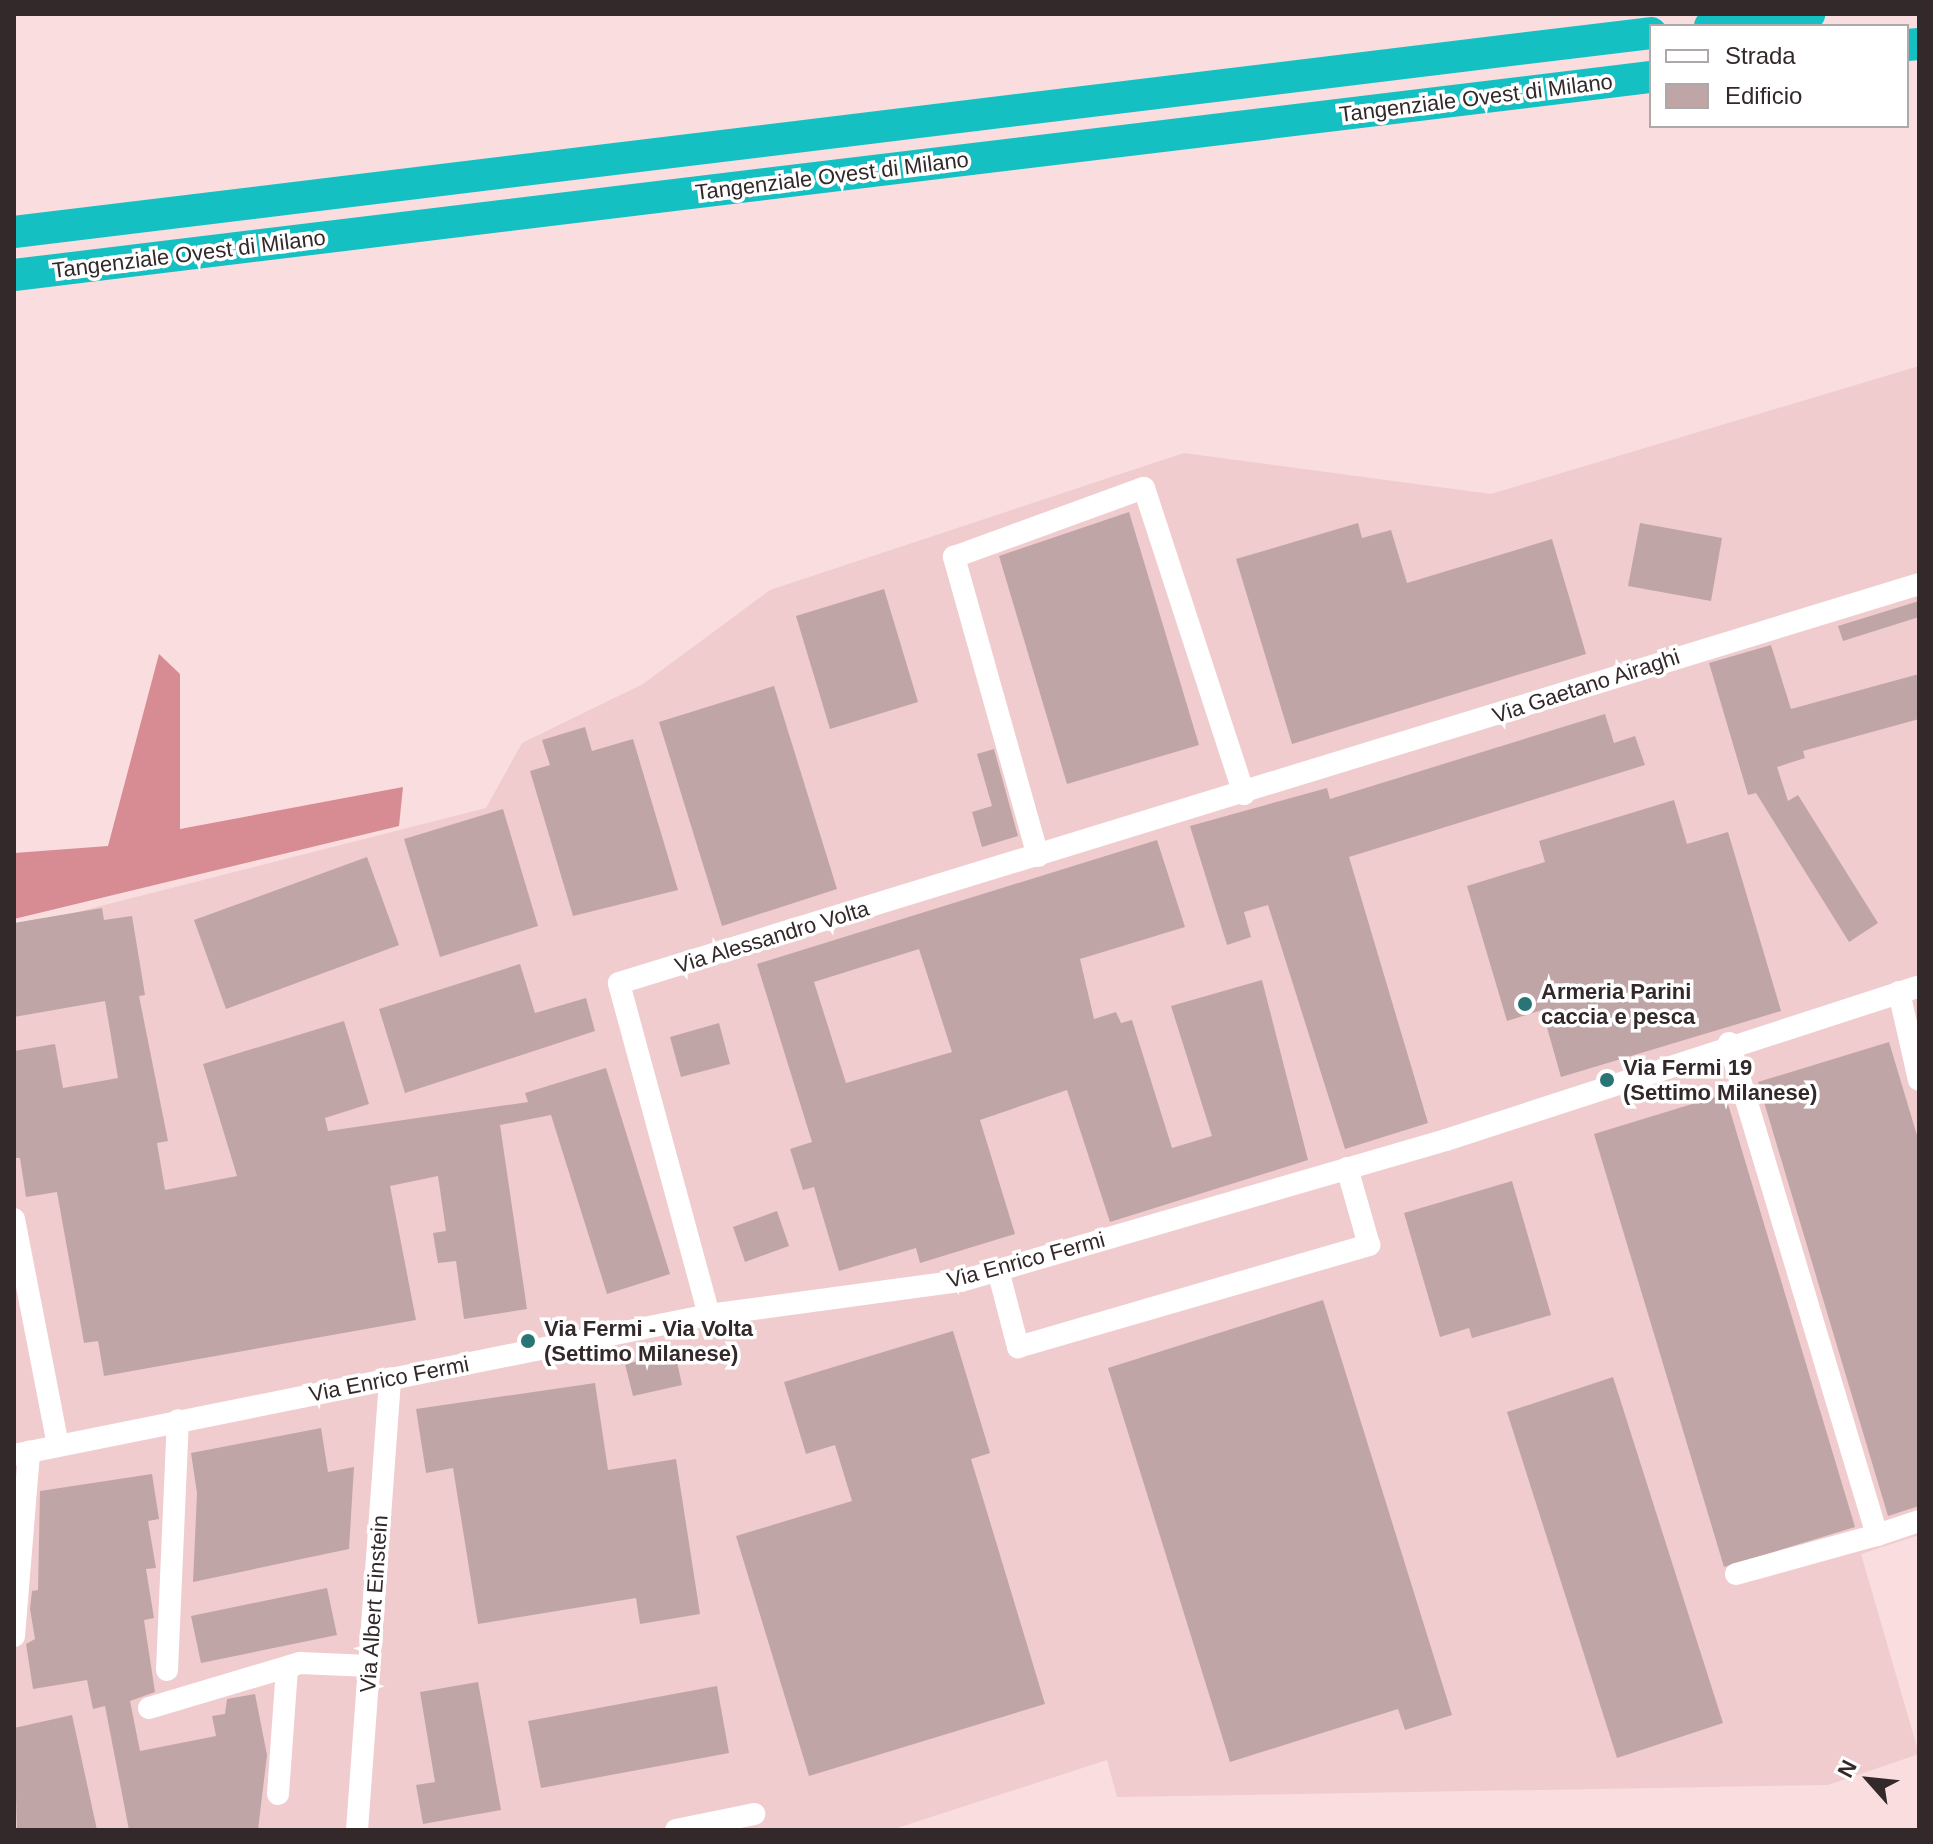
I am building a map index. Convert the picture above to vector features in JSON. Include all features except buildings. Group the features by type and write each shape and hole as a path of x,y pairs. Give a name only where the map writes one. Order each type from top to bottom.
{"highway":[{"path":"1726,24 1809,14"},
{"name":"Tangenziale Ovest di Milano","path":"14,232 1649,33"},
{"name":"Tangenziale Ovest di Milano","path":"14,275 1649,77"}],"street":[{"path":"1038,856 954,557 1144,488 1249,792"},
{"name":"Via Gaetano Airaghi","path":"1249,792 1919,584"},
{"name":"Via Alessandro Volta","path":"709,1315 619,983 1249,792"},
{"path":"1909,989 1919,1080"},
{"name":"Via Enrico Fermi","path":"22,1453 709,1315 961,1281 1347,1168 1729,1043 1909,989"},
{"path":"1729,1043 1877,1535"},
{"path":"998,1270 1018,1347 1369,1245 1347,1168"},
{"path":"14,1219 58,1445"},
{"name":"Via Albert Einstein","path":"357,1830 390,1378"},
{"path":"167,1670 178,1420"},
{"path":"14,1636 22,1453"},
{"path":"1736,1574 1919,1521"},
{"path":"149,1708 287,1667 369,1666"},
{"path":"278,1794 287,1667"},
{"path":"676,1830 754,1814"}],"shaded area":[{"path":"1919,366 1919,1535 1861,1554 1919,1754 1828,1785 1117,1797 1107,1760 891,1830 14,1830 14,928 486,808 522,743 643,684 770,590 1184,453 1491,494"},
{"path":"159,654 180,674 180,829 403,787 399,826 14,919 14,853 108,846"}],"place":[{"name":"Armeria Parini caccia e pesca","path":"1525,1004"},
{"name":"Via Fermi 19 (Settimo Milanese)","path":"1607,1080"},
{"name":"Via Fermi - Via Volta (Settimo Milanese)","path":"528,1341"}]}
